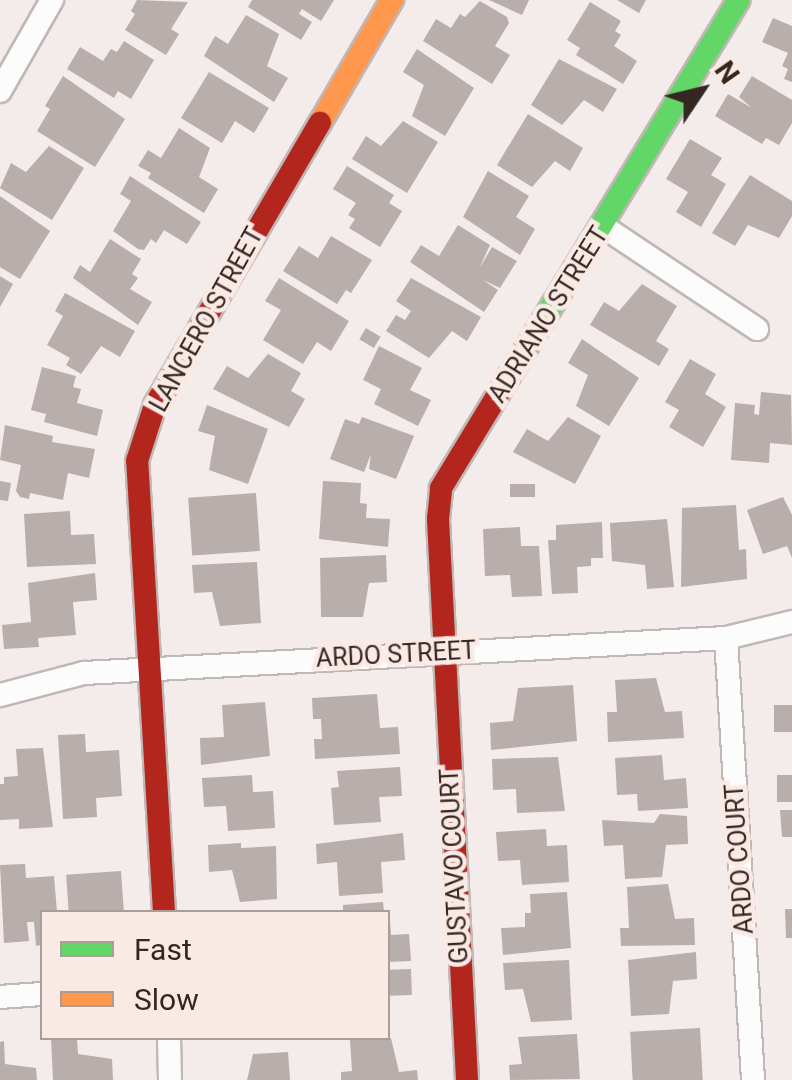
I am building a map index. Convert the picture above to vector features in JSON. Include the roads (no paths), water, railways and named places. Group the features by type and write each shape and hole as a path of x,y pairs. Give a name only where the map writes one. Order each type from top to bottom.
{"street":[{"path":"0,91 52,0"},
{"name":"LANCERO STREET","path":"164,910 137,461 155,405 392,0"},
{"name":"ADRIANO STREET","path":"444,652 438,519 441,488 604,227 739,0"},
{"path":"604,227 757,329"},
{"name":"ARDO STREET","path":"0,695 84,673 726,638 792,622"},
{"name":"ARDO COURT","path":"726,638 754,1080"},
{"name":"GUSTAVO COURT","path":"444,652 467,1080"},
{"path":"0,996 40,994"},
{"path":"169,1040 170,1080"}]}
